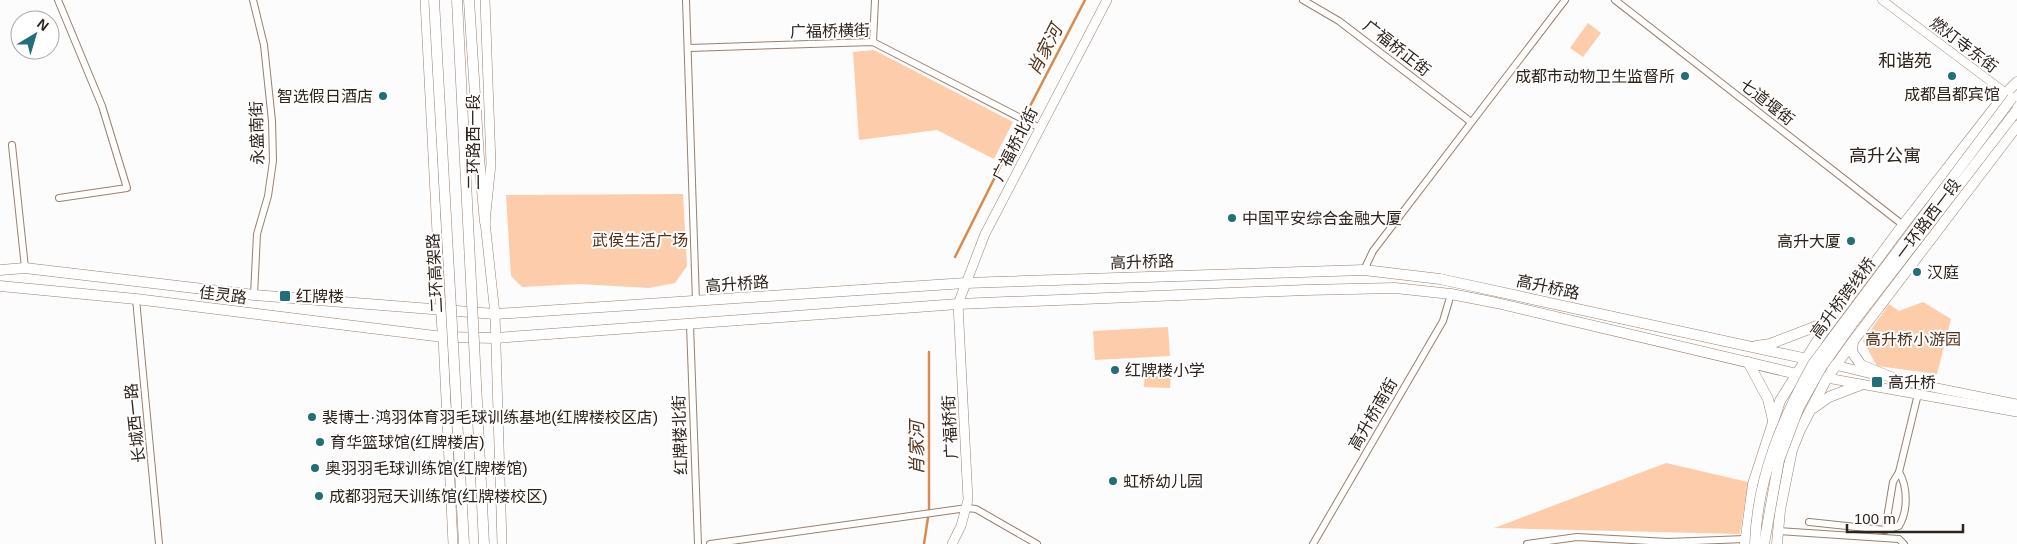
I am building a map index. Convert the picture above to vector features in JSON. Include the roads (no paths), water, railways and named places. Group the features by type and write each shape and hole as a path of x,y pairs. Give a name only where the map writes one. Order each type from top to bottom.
{"main road":[{"path":"425,0 453,544"},
{"name":"二环高架路","path":"434,0 464,544"},
{"path":"457,0 484,544"},
{"path":"469,0 478,158 485,222"},
{"name":"二环路西一段","path":"485,0 491,164 485,222 495,314 502,544"},
{"name":"广福桥北街","path":"958,304 985,234 1106,0"},
{"name":"一环路西一段","path":"1749,542 1753,484 1780,402 1831,321 1903,225 2012,94 2017,82"},
{"name":"高升桥跨线桥","path":"1749,542 1769,458 1791,404 1813,364 2012,94"},
{"name":"高升桥跨线桥","path":"1764,544 1779,460 1799,407 1822,366 1852,324 2017,110"},
{"name":"一环路西一段","path":"1777,544 1792,450 1808,413 1835,365 2017,126"},
{"name":"佳灵路","path":"0,270 25,268 254,295 441,310"},
{"name":"高升桥路","path":"441,310 495,314 966,283 1364,270 1440,279 1835,365"},
{"name":"佳灵路","path":"0,286 136,299 443,336"},
{"name":"高升桥路","path":"443,336 495,338 958,304 1396,288 1451,294 1797,374 1828,378"},
{"name":"广福桥街","path":"952,544 967,508 958,304"},
{"path":"1749,346 1770,344 1831,321"},
{"path":"1854,340 1852,352 1854,358 1874,372 1898,380"},
{"path":"1748,362 1768,399 1773,420"},
{"path":"1835,365 2017,404"},
{"path":"1828,378 2017,412"},
{"path":"1808,413 1829,397 1860,385"}],"street":[{"path":"58,0 102,106 127,188 59,198"},
{"name":"永盛南街","path":"253,0 264,45 272,121 273,161 268,196 257,234 254,295"},
{"path":"686,0 696,302"},
{"path":"874,42 875,0"},
{"name":"广福桥正街","path":"1303,0 1339,21 1470,122"},
{"path":"1364,270 1373,251 1565,0"},
{"name":"七道堰街","path":"1615,0 1903,225"},
{"name":"燃灯寺东街","path":"1882,0 2012,94"},
{"name":"广福桥横街","path":"689,48 874,42 1040,128"},
{"path":"12,145 25,268"},
{"name":"高升桥南街","path":"1314,544 1443,321 1451,294"},
{"name":"长城西一路","path":"136,299 160,544"},
{"name":"红牌楼北街","path":"690,325 698,544"},
{"path":"1885,530 1893,482 1899,472 1918,394"},
{"path":"1808,522 1885,530 1899,526 1905,515 1904,480 1899,472"},
{"path":"710,544 967,508 976,509 1037,544"},
{"path":"1778,531 1899,539 1904,544"},
{"path":"1526,544 1577,540 1749,542"}],"waterway":[{"name":"肖家河","path":"1027,112 1085,0"},
{"name":"肖家河","path":"955,257 1017,133"},
{"name":"肖家河","path":"924,544 929,511 929,352"}],"place":[{"name":"成都市动物卫生监督所","path":"1685,76"},
{"name":"成都昌都宾馆","path":"1952,76"},
{"name":"智选假日酒店","path":"383,96"},
{"name":"中国平安综合金融大厦","path":"1232,218"},
{"name":"高升大厦","path":"1851,241"},
{"name":"汉庭","path":"1917,272"},
{"name":"红牌楼","path":"285,296"},
{"name":"红牌楼小学","path":"1115,370"},
{"name":"高升桥","path":"1877,382"},
{"name":"裴博士·鸿羽体育羽毛球训练基地(红牌楼校区店)","path":"312,417"},
{"name":"育华篮球馆(红牌楼店)","path":"320,442"},
{"name":"奥羽羽毛球训练馆(红牌楼馆)","path":"315,468"},
{"name":"虹桥幼儿园","path":"1113,481"},
{"name":"成都羽冠天训练馆(红牌楼校区)","path":"319,496"}],"district":[{"name":"和谐苑","path":"1905,61"},
{"name":"高升公寓","path":"1885,156"}],"park label":[{"name":"武侯生活广场","path":"640,240"},
{"name":"高升桥小游园","path":"1913,339"}]}
